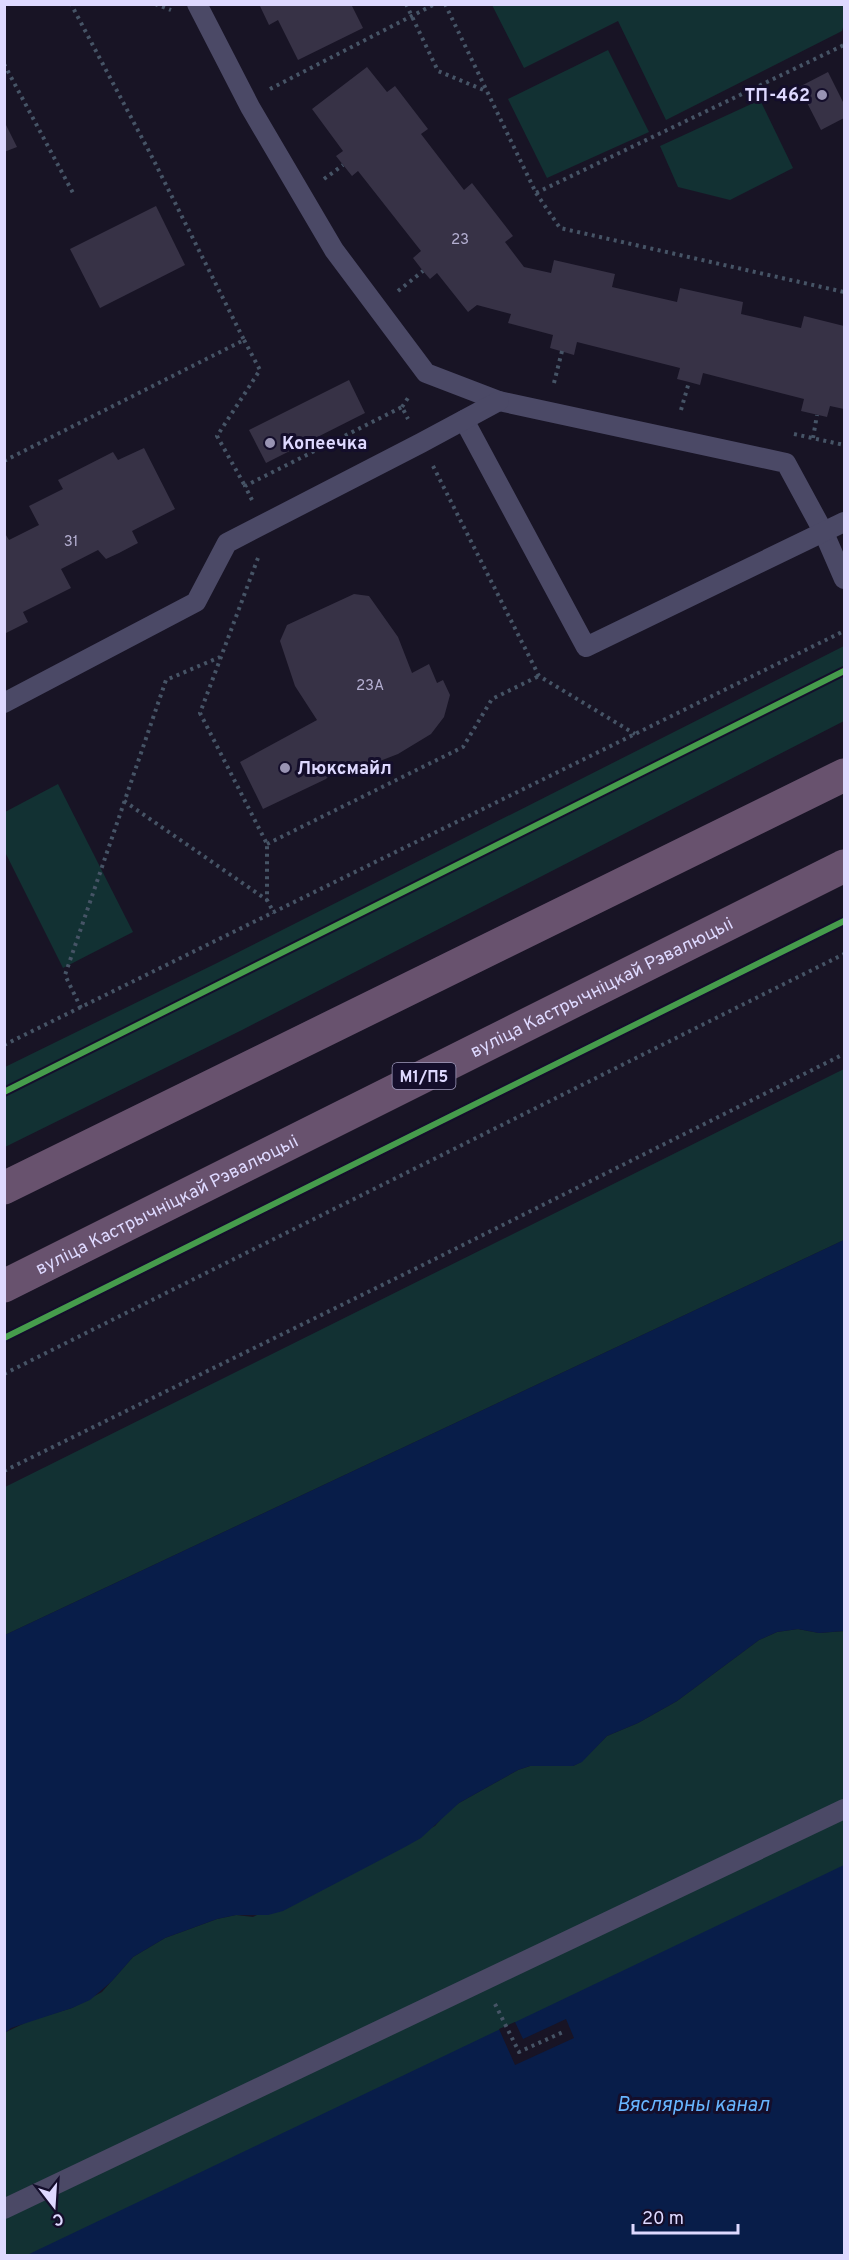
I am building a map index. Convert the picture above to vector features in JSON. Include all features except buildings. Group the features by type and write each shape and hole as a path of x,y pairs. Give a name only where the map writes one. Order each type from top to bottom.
{"highway":[{"path":"4,1188 844,775"},
{"name":"вуліца Кастрычніцкай Рэвалюцыі","path":"4,1286 844,866"}],"lane":[{"path":"197,4 250,107 334,250 426,373 499,401 786,463 824,533 844,579"},
{"path":"4,703 196,602 227,543 499,401"},
{"path":"464,420 586,647 844,522"},
{"path":"4,2209 844,1809"}],"path":[{"path":"71,4 260,370 217,436 263,524 261,548 200,713 267,844 267,900"},
{"path":"406,4 438,71 487,92"},
{"path":"265,92 435,4"},
{"path":"445,4 536,193 560,228 844,292"},
{"path":"536,193 844,45"},
{"path":"4,64 73,193"},
{"path":"315,185 343,165"},
{"path":"389,298 423,271"},
{"path":"4,461 244,340"},
{"path":"554,383 561,351"},
{"path":"543,380 566,385"},
{"path":"681,410 688,382"},
{"path":"245,486 402,407 539,676 635,734"},
{"path":"670,408 692,412"},
{"path":"813,438 817,415"},
{"path":"791,434 844,445"},
{"path":"4,1045 844,631"},
{"path":"81,1008 65,975 166,680 221,656"},
{"path":"267,844 463,747 492,699 539,676"},
{"path":"124,801 267,900 274,913"},
{"path":"4,1374 844,954"},
{"path":"4,1471 844,1054"},
{"path":"505,2023 519,2052 563,2032"}],"green space":[{"path":"492,5 844,5 844,24 842,31 666,120 618,21 524,68"},
{"path":"608,50 649,132 547,178 508,99"},
{"path":"760,100 793,168 730,200 678,187 660,146"},
{"path":"844,646 844,721 242,1030 5,1147 5,1067 217,963"},
{"path":"58,784 133,932 63,968 5,852 5,812"},
{"path":"844,1069 844,1240 5,1635 5,1487"},
{"path":"798,1629 819,1633 844,1631 844,2255 5,2255 4,2033 29,2021 72,2008 102,1992 133,1957 165,1938 217,1919 236,1915 253,1917 435,1826 459,1803 518,1770 530,1766 573,1766 581,1762 607,1736 638,1723 677,1701 759,1640 777,1632"}],"water":[{"path":"844,1240 844,1631 819,1633 798,1629 777,1632 759,1640 677,1701 638,1723 607,1736 582,1762 573,1766 530,1766 518,1770 459,1803 421,1838 283,1911 268,1915 236,1915 217,1919 165,1938 133,1957 112,1981 90,2000 11,2028 5,2033 5,1635"},
{"name":"Вяслярны канал","path":"844,1865 844,2255 25,2256"}],"pier":[{"path":"566,2019 574,2038 515,2065 499,2029 515,2022 523,2039"}],"cycle path":[{"path":"4,1092 844,671"},
{"path":"4,1338 844,921"}],"place":[{"name":"ТП-462","path":"822,95"},
{"name":"Копеечка","path":"270,443"},
{"name":"Люксмайл","path":"285,768"}]}
